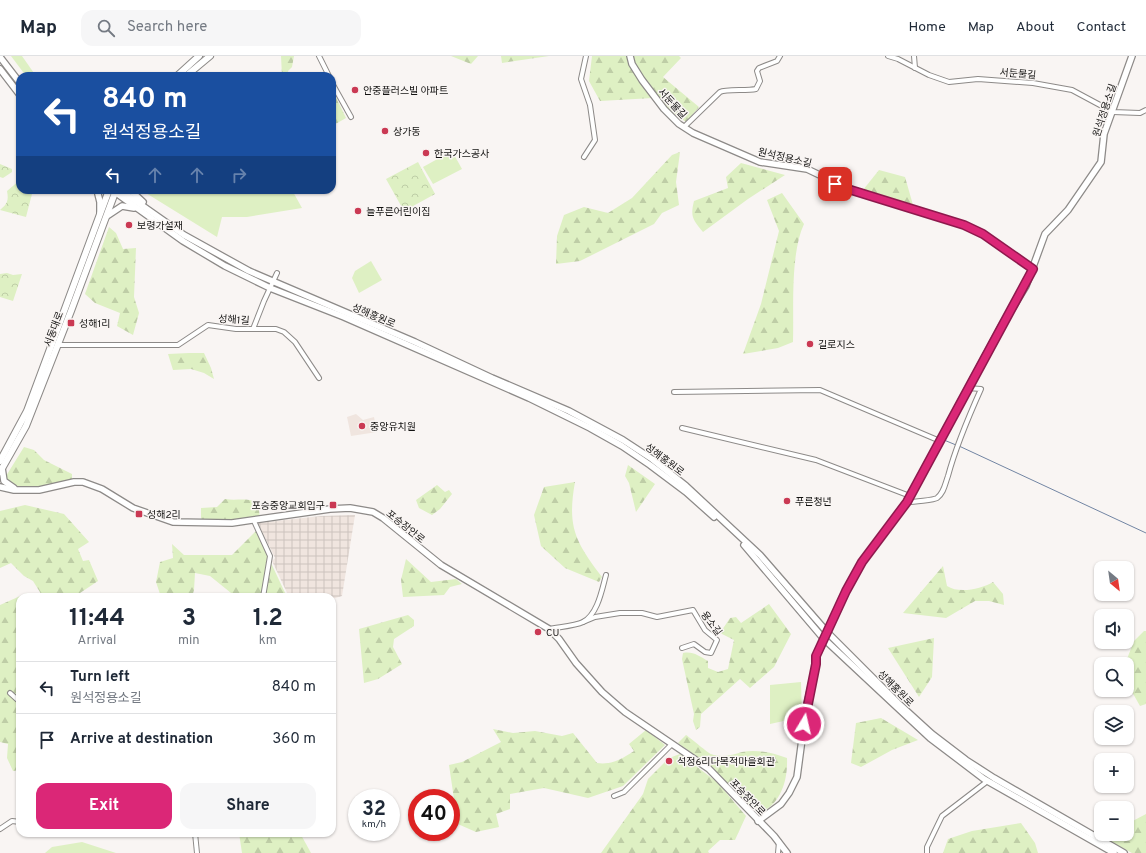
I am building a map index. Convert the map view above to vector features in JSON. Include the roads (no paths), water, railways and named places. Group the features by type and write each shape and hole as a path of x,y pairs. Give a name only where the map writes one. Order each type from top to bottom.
{"main road":[{"path":"181,72 199,56"},
{"path":"191,72 210,56"},
{"name":"서둔물길","path":"630,56 632,64 642,80 664,109 684,127"},
{"name":"원석정용소길","path":"758,820 781,804 789,793 797,777 806,709 816,664 816,656 846,591 862,562 907,502 1002,325 1026,286 1046,234 1068,210 1084,189 1101,162 1104,134 1132,56"},
{"path":"0,57 16,78"},
{"path":"0,69 16,90"},
{"name":"원석정용소길","path":"684,127 700,136 760,162 807,169 851,190 964,225 983,234 1033,269"},
{"path":"98,194 102,216 122,206 139,210"},
{"name":"서동대로","path":"0,460 27,411 102,216 112,194"},
{"name":"성해홍원로","path":"119,194 139,210 205,254 270,288 344,317 529,398 622,446 686,492 748,549 823,638 898,709 957,760 984,779 1114,853"},
{"name":"성해홍원로","path":"120,194 209,250 274,283 415,342 492,378 569,411 623,440 652,459 686,486 760,555 827,632 898,703 932,734 966,760 1124,853"},
{"path":"134,194 160,219"},
{"name":"서동대로","path":"1,470 26,426 58,345 102,216"},
{"path":"1,470 4,481 12,489"},
{"name":"포승장안로","path":"12,489 39,490 74,482 83,482 102,489 133,508 173,522 232,523 330,509 363,509 373,512 452,572 518,609 549,629 559,639 576,663 602,692 625,712 671,745 691,756 709,770 779,842 787,853"},
{"path":"0,486 12,489"},
{"path":"0,490 12,489"}],"street":[{"path":"319,56 327,72"},
{"path":"584,157 595,140 590,105 581,79 586,56"},
{"name":"서둔물길","path":"684,127 720,92 724,90 733,91 756,88 760,81 757,71 759,68 777,62 780,56"},
{"name":"서둔물길","path":"888,56 929,75 949,82 978,79 1033,83 1072,90 1113,112 1140,113 1146,110"},
{"path":"914,56 915,68"},
{"path":"336,90 351,117"},
{"path":"253,329 278,273"},
{"name":"성해1길","path":"58,345 101,343 170,346 184,342 208,325 236,329 276,329 284,332 295,342 319,378"},
{"path":"907,502 917,500 930,501 936,499 942,492 956,446 981,390 968,388"},
{"path":"674,392 820,390 940,441"},
{"path":"682,428 816,460 910,496"},
{"path":"254,521 270,556 264,593"},
{"path":"583,622 591,615 596,606 606,575"},
{"name":"용소길","path":"549,629 583,622 596,617 620,613 642,613 657,617 693,610 705,630 717,640 711,653 705,652 694,644 682,648"},
{"path":"10,693 16,698"},
{"path":"614,796 624,792 671,745"},
{"path":"927,853 927,847 942,816 985,783"},
{"path":"0,830 12,822 16,822"},
{"path":"195,837 197,853"},
{"path":"778,853 779,842"}],"waterway":[{"path":"944,440 956,445"},
{"path":"959,446 1146,533"}],"place":[{"name":"안중플러스빌 아파트","path":"355,90"},
{"name":"상가동","path":"385,131"},
{"name":"한국가스공사","path":"426,153"},
{"name":"늘푸른어린이집","path":"358,211"},
{"name":"보령가설재","path":"129,225"},
{"name":"성해1리","path":"71,323"},
{"name":"길로지스","path":"810,344"},
{"name":"중앙유치원","path":"362,426"},
{"name":"푸른청년","path":"787,501"},
{"name":"포승중앙교회입구","path":"333,505"},
{"name":"성해2리","path":"139,514"},
{"name":"CU","path":"538,632"},
{"name":"석정6리다목적마을회관","path":"669,761"}]}
